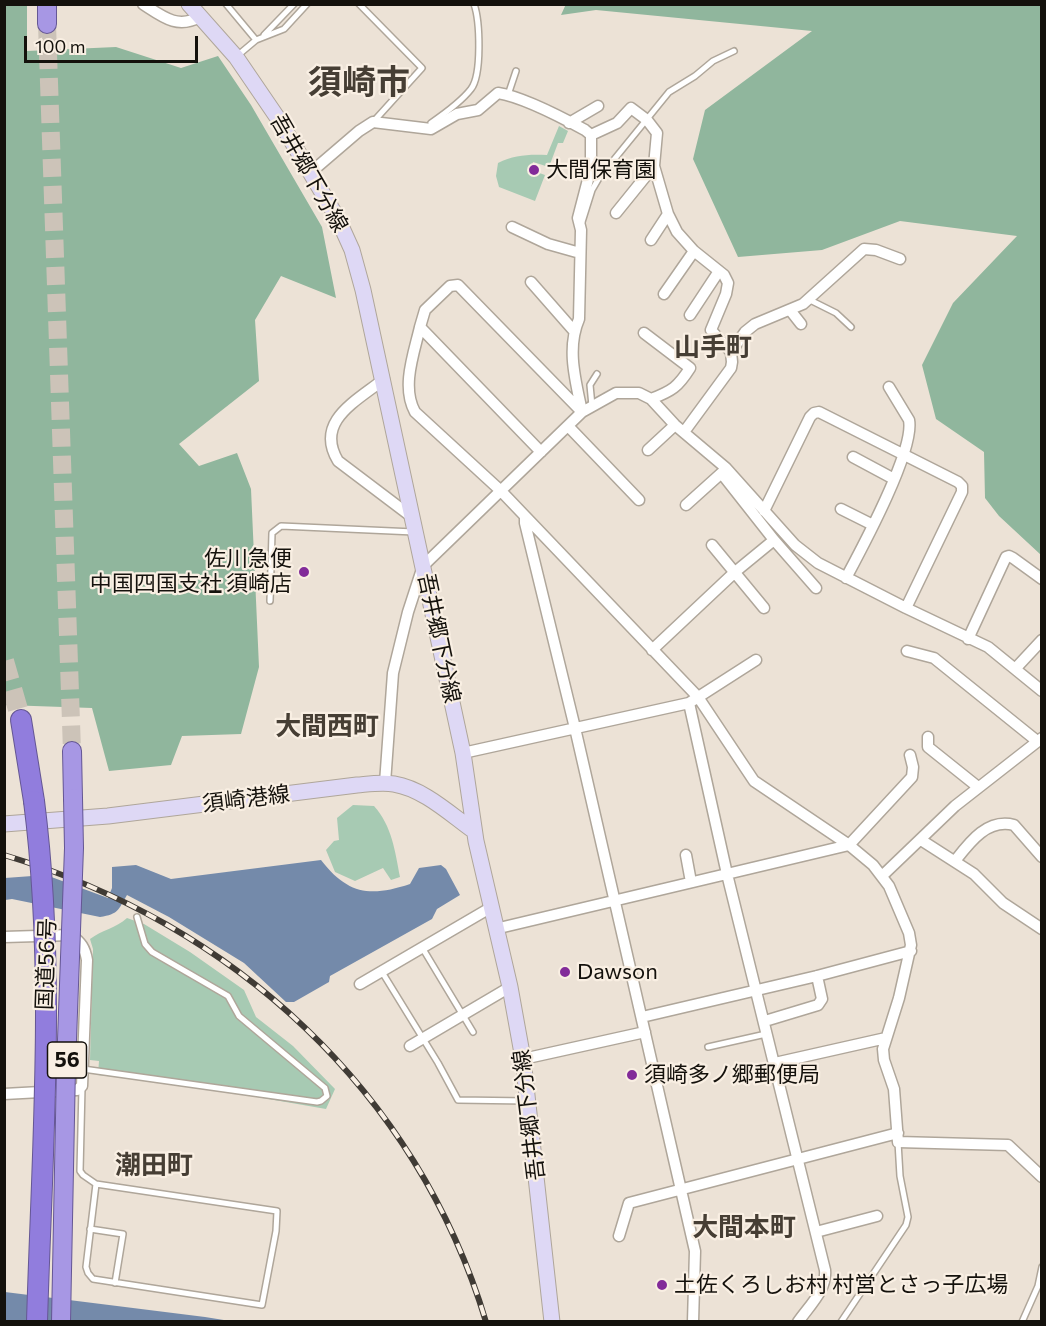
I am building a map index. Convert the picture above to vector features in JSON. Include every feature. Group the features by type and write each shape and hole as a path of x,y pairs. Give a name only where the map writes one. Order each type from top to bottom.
{"highway":[{"path":"47,4 47,24"},
{"path":"21,720 34,801 45,916 46,1000 37,1322"},
{"name":"国道56号","path":"61,1322 66,1067 74,858 72,751"}],"main road":[{"name":"吾井郷下分線","path":"189,4 236,57 268,103 338,219 349,242 363,290 463,753 474,831 490,908 510,987 523,1059 552,1322"},
{"name":"須崎港線","path":"4,824 108,816 385,783 407,787 420,793 474,831"}],"street":[{"path":"144,4 161,16 176,21 191,22 200,17"},
{"path":"310,173 359,131 373,122 431,129 457,114 478,110 498,93 508,95 585,130 591,135"},
{"path":"569,123 598,106"},
{"path":"591,135 617,123 631,108 647,120 657,133 654,166 668,214 677,232 694,251 719,270 726,279 728,286 711,330 712,334 731,352"},
{"path":"587,409 573,367 574,331 579,319 581,230 578,219 591,168 591,135"},
{"path":"616,213 654,166"},
{"path":"651,240 668,214"},
{"path":"512,227 548,244 580,253"},
{"path":"648,450 680,428 730,368 731,352 745,332 755,324 810,300 864,249 876,250 900,259"},
{"path":"664,294 694,251"},
{"path":"690,315 719,270"},
{"path":"531,282 574,331"},
{"path":"587,409 458,285 450,286 425,310 411,370 410,403 415,412 501,491 652,650 694,700 754,781 849,845 882,876 893,894 910,939 911,951 886,1038 884,1060 894,1089 898,1137"},
{"path":"790,310 801,324"},
{"path":"420,327 541,452"},
{"path":"644,333 690,368 670,392 651,399"},
{"path":"384,379 337,417 331,441 333,452 338,461 414,524"},
{"path":"846,578 873,525 904,454 910,426 909,420 889,387"},
{"path":"385,783 393,673 408,612 423,566 568,426 587,409 616,393 639,393 651,399 801,550 818,563 991,649 1041,691"},
{"path":"764,511 814,413 819,412 958,482 962,486 962,492 906,608"},
{"path":"568,426 639,500"},
{"path":"853,457 894,479"},
{"path":"686,505 724,471"},
{"path":"724,471 774,540 816,588"},
{"path":"840,509 873,525"},
{"path":"525,516 695,1251 693,1322"},
{"path":"652,650 774,540"},
{"path":"712,545 764,608"},
{"path":"968,639 1006,557 1013,558 1041,579"},
{"path":"1015,669 1040,645"},
{"path":"882,876 955,806 1039,740 934,658 907,651"},
{"path":"463,753 694,700 756,660"},
{"path":"694,700 727,874 765,1021 826,1279 798,1322"},
{"path":"928,737 928,747 978,787"},
{"path":"495,929 849,845 912,777 913,767 910,755"},
{"path":"955,861 970,841 980,833 1002,824 1014,825 1039,850"},
{"path":"921,840 974,874 1003,903 1041,928"},
{"path":"686,855 691,882"},
{"path":"360,984 490,908"},
{"path":"4,937 71,935 80,941 86,951 87,960 82,1086 77,1090 4,1094"},
{"path":"642,1017 817,976 911,951"},
{"path":"765,1021 818,1005 822,999 817,976"},
{"path":"410,1046 421,1037 510,987"},
{"path":"523,1059 645,1032"},
{"path":"775,1063 886,1038"},
{"path":"619,1236 629,1203 798,1158 898,1137 1008,1145 1041,1177"},
{"path":"816,1233 877,1216"}],"lane":[{"path":"226,4 256,40"},
{"path":"263,36 294,4"},
{"path":"236,57 256,40 284,29 307,4"},
{"path":"359,4 422,68 373,122"},
{"path":"423,129 459,102 474,85 478,61 478,35 474,4"},
{"path":"581,230 592,190 599,178 669,92 713,62 734,51"},
{"path":"508,95 516,71"},
{"path":"810,300 836,313 851,327"},
{"path":"587,409 590,385 597,374"},
{"path":"270,601 272,533 281,526 414,524"},
{"path":"83,1069 317,1102 327,1096 325,1088 239,1016 228,996 152,951 145,944 137,917"},
{"path":"423,949 473,1032"},
{"path":"382,972 458,1100 528,1101"},
{"path":"708,1047 767,1033"},
{"path":"82,1086 80,1171 96,1184 277,1211 276,1230 262,1305 93,1279 88,1273 90,1229 96,1184"},
{"path":"841,1322 906,1225 908,1217 900,1176 898,1137"},
{"path":"90,1229 123,1234 116,1284"},
{"path":"1022,1322 1038,1286 1041,1266"}],"green space":[{"path":"27,4 27,51 116,47 181,68 218,56 251,105 322,227 336,298 281,276 255,320 259,381 179,444 199,466 237,453 251,489 259,667 241,734 182,736 171,765 109,771 92,708 5,705 4,5"},
{"path":"566,4 1041,5 1041,555 999,516 985,498 984,452 936,419 922,365 953,303 1017,236 900,221 822,250 738,257 693,159 705,110 812,31 596,10 561,15"},
{"path":"559,126 568,131 563,143 558,143 549,167 533,162 531,170 545,175 535,201 499,187 496,176 498,163 522,156 547,155"},
{"path":"353,805 374,806 380,814 392,839 400,877 391,880 383,868 355,881 335,872 326,850 334,841 339,840 337,818"},
{"path":"127,918 144,924 190,952 244,990 256,1017 293,1046 335,1089 326,1109 194,1086 98,1075 99,1061 90,1060 93,949 90,939"}],"water":[{"path":"321,860 341,880 361,890 372,891 383,891 410,884 419,868 441,865 446,869 460,895 437,909 432,919 330,976 329,982 294,1002 286,1002 244,963 169,917 127,895 120,908 100,917 12,899 5,900 5,878 46,875 108,898 112,888 112,867 136,865 171,879"},
{"path":"5,1292 205,1317 230,1321 5,1322"}],"tunnel":[{"path":"47,24 72,751"},
{"path":"4,661 21,720"}],"railway":[{"path":"4,855 87,885 166,924 239,972 305,1027 363,1091 414,1161 455,1238 486,1322"}],"place":[{"name":"大間保育園","path":"534,170"},
{"name":"佐川急便 中国四国支社 須崎店","path":"304,572"},
{"name":"Dawson","path":"565,972"},
{"name":"須崎多ノ郷郵便局","path":"632,1075"},
{"name":"土佐くろしお村 村営とさっ子広場","path":"662,1285"}],"district":[{"name":"須崎市","path":"359,83"},
{"name":"山手町","path":"713,347"},
{"name":"大間西町","path":"327,726"},
{"name":"潮田町","path":"154,1165"},
{"name":"大間本町","path":"744,1227"}]}
